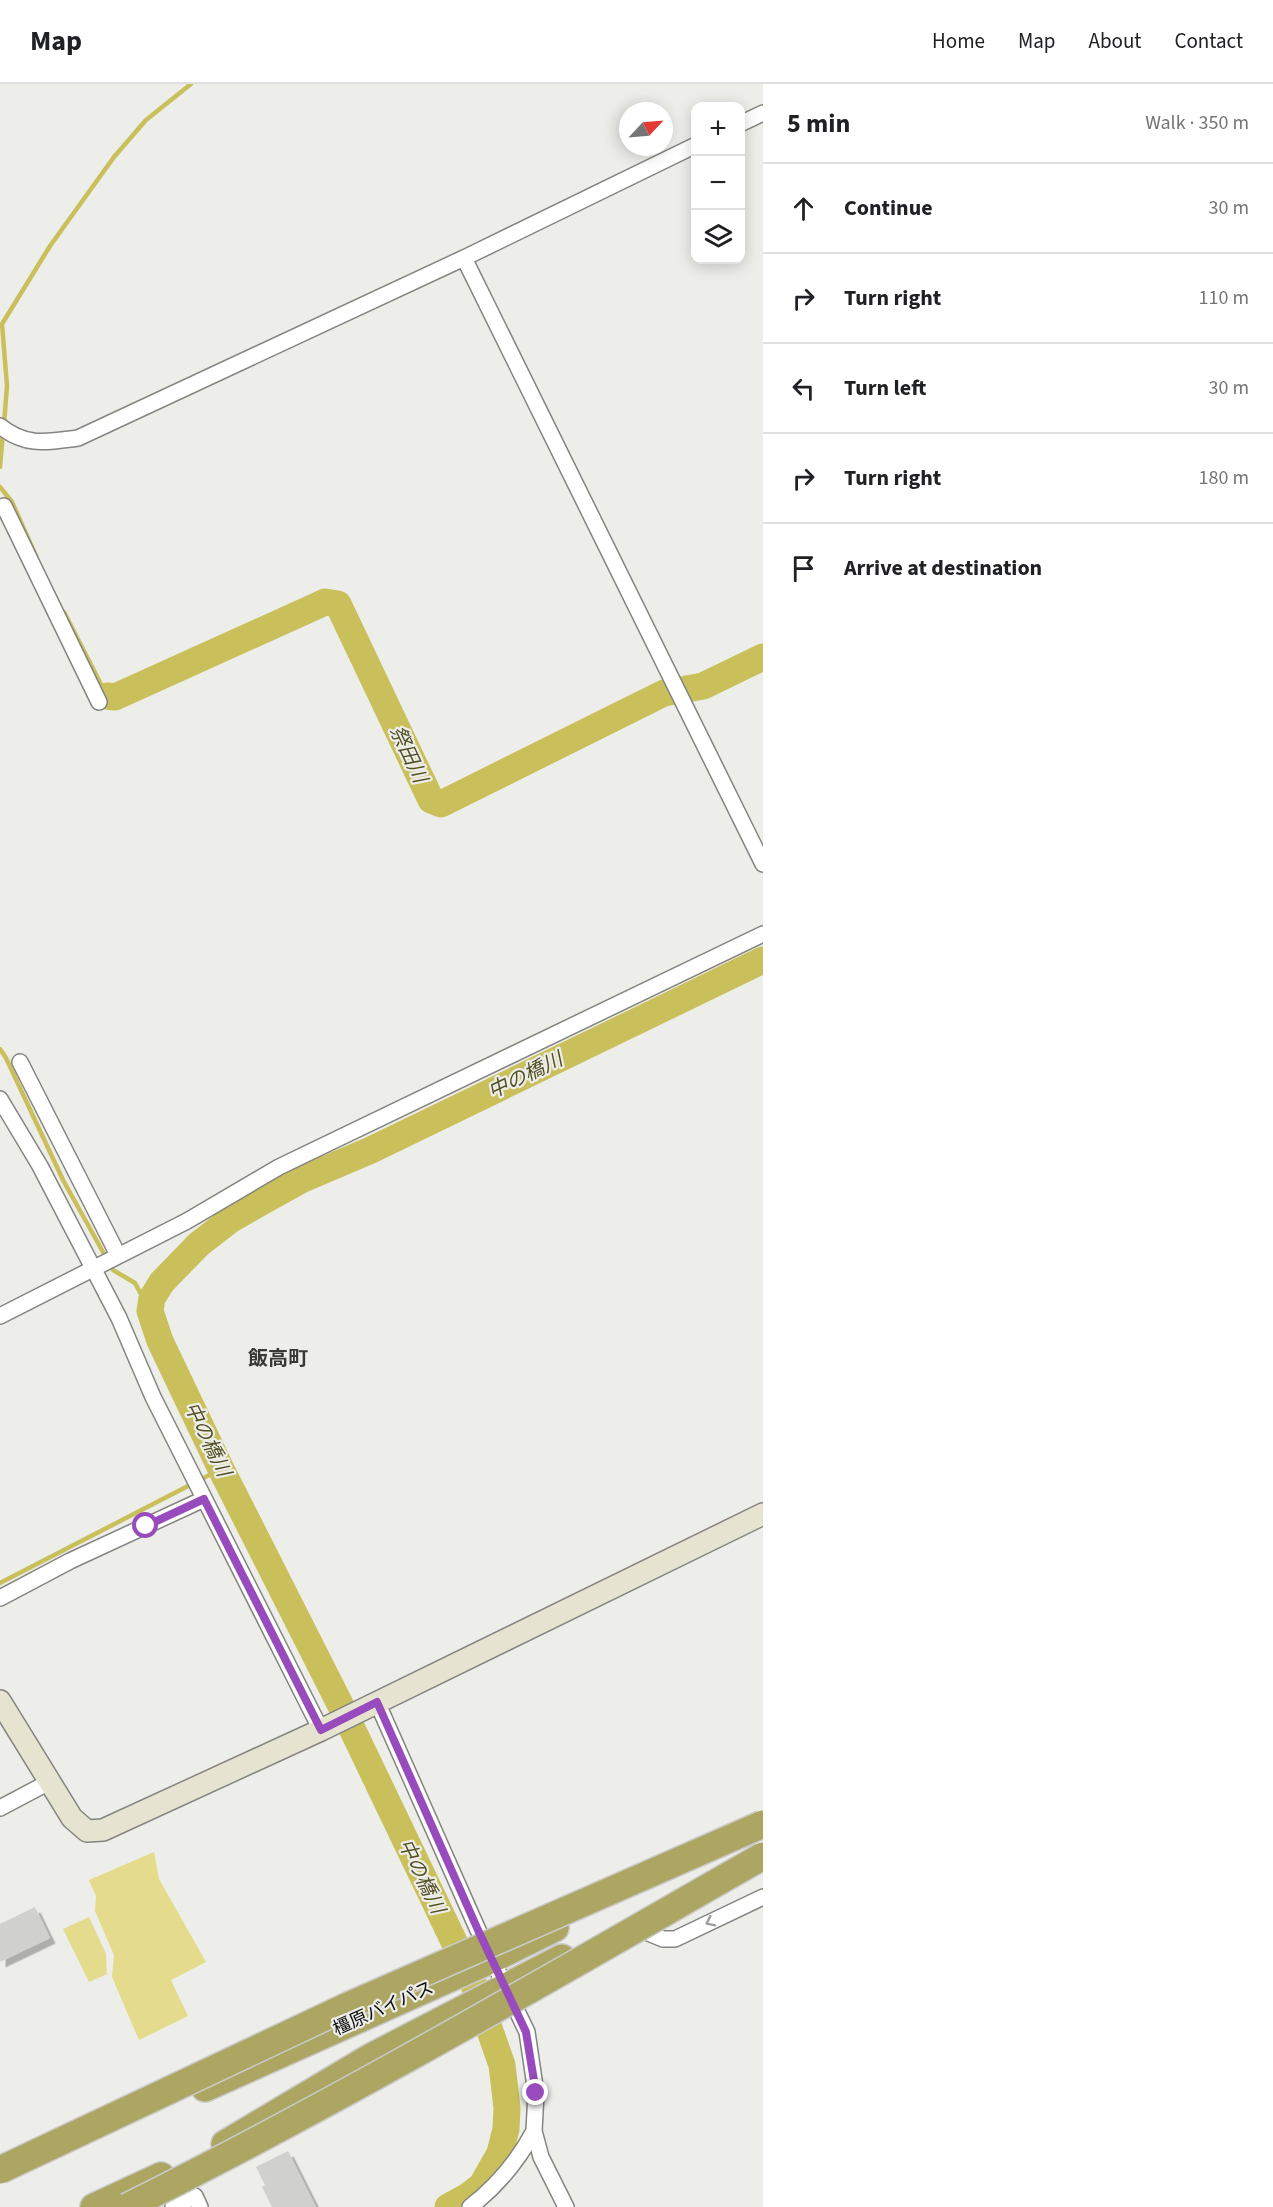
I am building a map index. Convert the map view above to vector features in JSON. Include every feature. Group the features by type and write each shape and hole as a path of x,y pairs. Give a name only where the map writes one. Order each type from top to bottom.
{"highway":[{"name":"橿原バイパス","path":"0,2184 156,2109 488,1961 763,1825"},
{"path":"0,2170 350,2005 763,1825"},
{"name":"橿原バイパス","path":"94,2207 221,2146 370,2057 763,1857"},
{"path":"127,2207 356,2087 763,1857"}],"street":[{"path":"745,122 763,113"},
{"path":"0,426 10,434 32,442 78,438 464,258 691,147"},
{"path":"464,258 763,864"},
{"path":"0,508 4,506 99,702"},
{"path":"0,1316 187,1221 279,1167 763,934"},
{"path":"20,1062 53,1160 106,1261 119,1318 153,1397 202,1496 329,1726"},
{"path":"0,1099 53,1160 106,1261"},
{"path":"0,1598 202,1496"},
{"path":"0,1701 72,1818 87,1831 103,1830 371,1706 763,1514"},
{"path":"371,1706 488,1961 526,2032 536,2093 534,2131 541,2157 566,2207"},
{"path":"0,1808 49,1782"},
{"path":"628,1925 663,1939 675,1939 763,1897"},
{"path":"470,2207 507,2172 522,2153 534,2131"},
{"path":"173,2207 195,2196 200,2207"}],"shaded area":[{"path":"154,1852 159,1879 206,1962 171,1980 188,2016 139,2040 112,1977 114,1955 95,1911 96,1896 89,1880"},
{"path":"89,1917 106,1954 107,1974 89,1982 63,1929"}],"building":[{"path":"35,1907 50,1938 0,1962 0,1924"},
{"path":"288,2151 316,2207 272,2207 262,2187 265,2185 256,2167"}],"waterway":[{"path":"4,424 7,386 2,324 50,246 114,157 146,120 191,84"},
{"path":"0,467 3,432"},
{"path":"0,487 12,502 36,556"},
{"name":"祭田川","path":"107,696 115,697 325,602 338,604 431,800 441,804 664,693 703,686 763,657"},
{"path":"64,612 107,696"},
{"name":"中の橋川","path":"448,2207 482,2185 500,2153 506,2129 507,2108 502,2065 471,1977 345,1714 221,1469 160,1341 150,1311 152,1298 162,1282 199,1244 230,1220 265,1200 303,1179 371,1150 763,960"},
{"path":"0,1049 63,1180 113,1270 135,1283 150,1311"},
{"path":"0,1583 221,1469"}],"district":[{"name":"飯高町","path":"278,1358"}],"route":[{"path":"146,1526 204,1499 321,1730 377,1702 491,1959 526,2032 536,2093"}]}
